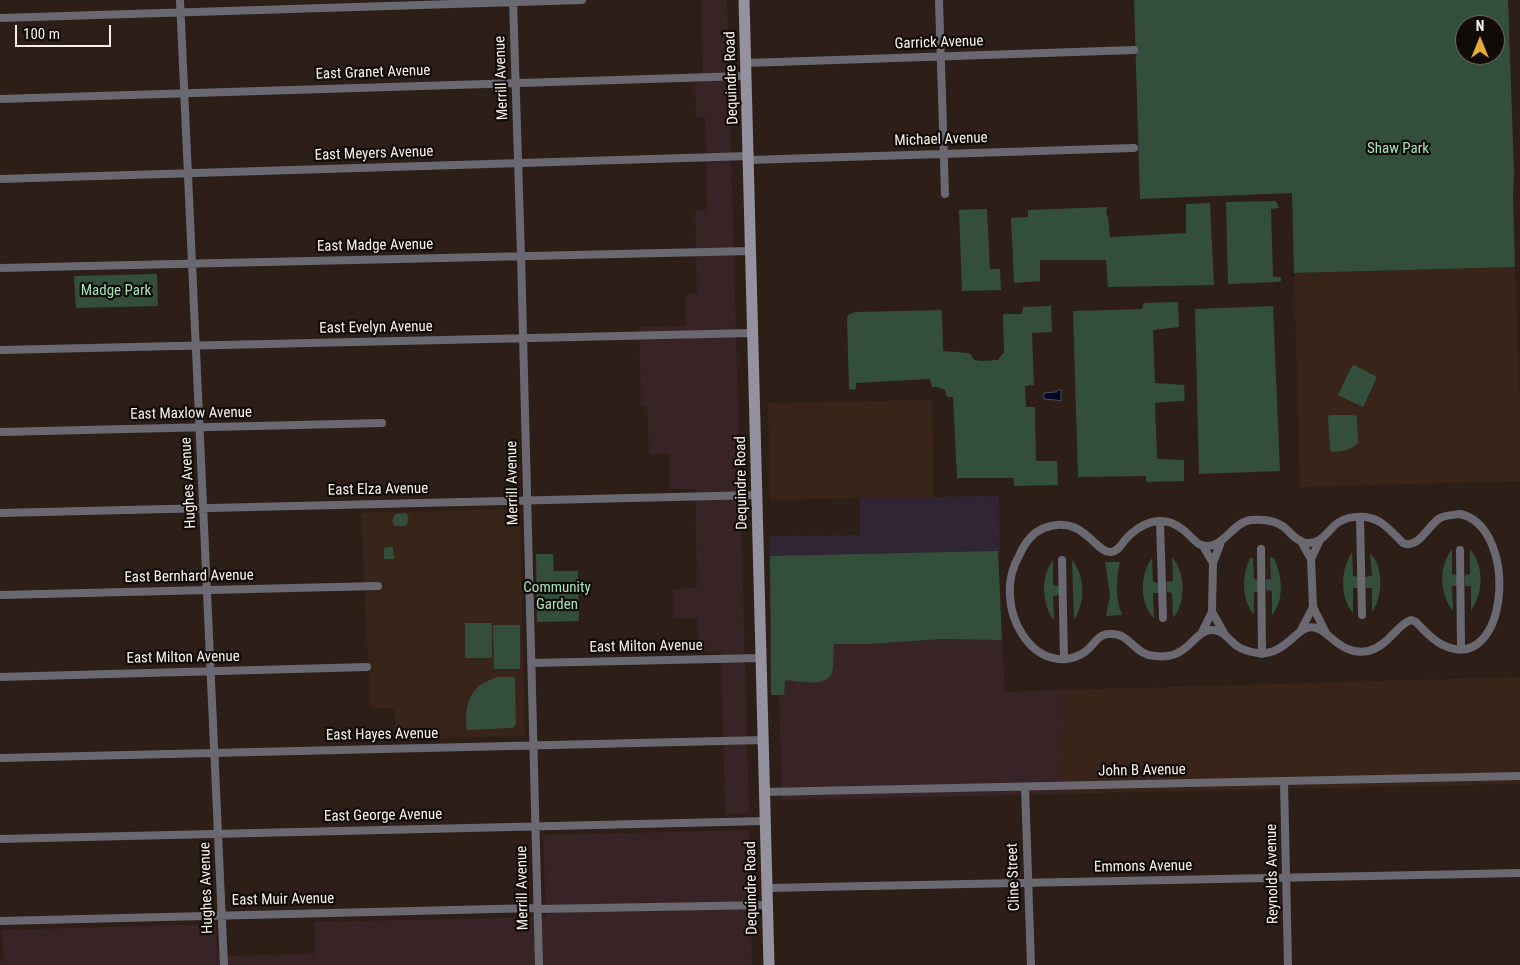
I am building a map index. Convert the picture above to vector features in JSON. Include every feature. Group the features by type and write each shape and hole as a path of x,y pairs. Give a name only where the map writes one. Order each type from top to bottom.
{"main road":[{"name":"Dequindre Road","path":"744,0 769,965"}],"street":[{"name":"Hughes Avenue","path":"180,0 224,965"},
{"path":"0,18 582,0"},
{"path":"939,0 946,194"},
{"name":"Merrill Avenue","path":"514,1 539,965"},
{"name":"Garrick Avenue","path":"746,63 1134,50"},
{"name":"East Granet Avenue","path":"0,98 746,76"},
{"name":"Michael Avenue","path":"749,158 1134,148"},
{"name":"East Meyers Avenue","path":"0,179 749,158"},
{"name":"East Madge Avenue","path":"0,268 751,251"},
{"name":"East Evelyn Avenue","path":"0,350 754,333"},
{"name":"East Maxlow Avenue","path":"0,432 382,423"},
{"name":"East Elza Avenue","path":"0,513 757,495"},
{"path":"1301,541 1314,543 1320,540 1339,522 1360,517 1380,522 1407,545 1416,542 1436,521 1450,515 1470,516 1479,519 1493,529"},
{"path":"1360,517 1362,615"},
{"path":"1203,546 1211,546 1221,542 1241,523 1250,520 1272,521 1282,526 1301,541 1311,559 1313,607 1326,633"},
{"path":"1213,564 1203,546 1176,524 1150,522 1143,524 1113,552 1102,549 1085,533 1074,527 1063,525 1043,529 1033,535 1023,545 1013,569 1010,596 1015,620 1028,642 1050,658 1070,659 1086,652 1100,636 1108,634 1122,635 1145,654 1167,656 1176,654 1200,634 1212,612 1213,564 1221,542"},
{"path":"1160,522 1163,618"},
{"path":"1311,559 1320,540"},
{"path":"1261,549 1262,654"},
{"path":"1460,550 1461,648"},
{"path":"1062,560 1064,659"},
{"name":"East Bernhard Avenue","path":"0,595 378,586"},
{"path":"1300,631 1313,607"},
{"path":"1212,612 1225,635"},
{"path":"1200,634 1217,630 1244,650 1262,654 1282,647 1306,628 1316,627 1344,648 1354,651 1369,650 1381,645 1405,623 1411,620 1416,622 1441,644 1448,647 1461,648 1474,647 1484,640 1493,632 1502,618"},
{"name":"East Milton Avenue","path":"531,663 762,658"},
{"name":"East Milton Avenue","path":"0,677 367,667"},
{"name":"East Hayes Avenue","path":"0,758 764,740"},
{"name":"John B Avenue","path":"765,792 1025,788 1520,776"},
{"name":"Reynolds Avenue","path":"1284,782 1288,965"},
{"name":"Cline Street","path":"1025,788 1030,965"},
{"name":"East George Avenue","path":"0,839 766,821"},
{"name":"Emmons Avenue","path":"767,888 1520,873"},
{"name":"East Muir Avenue","path":"0,921 537,908 768,905"}],"shaded area":[{"path":"701,0 727,0 749,813 725,814 721,651 698,651 697,618 674,618 673,589 697,588 695,489 670,489 669,454 649,454 647,406 641,406 639,327 686,326 686,294 697,293 695,211 707,210 705,117 696,117 695,84 703,70"},
{"path":"1515,267 1520,403 1520,481 1300,487 1294,273"},
{"path":"932,400 934,497 770,500 768,403"},
{"path":"999,496 1000,554 770,558 769,536 860,535 860,498"},
{"path":"520,509 525,736 395,739 395,708 370,708 361,513"},
{"path":"942,639 1002,640 1005,692 1062,690 1059,794 782,800 779,694 784,695 784,680 820,682 834,644 870,644"},
{"path":"1520,677 1520,784 1059,794 1062,690"},
{"path":"749,830 752,965 0,965 0,962 4,961 2,930 216,924 217,956 315,954 315,922 546,917 543,835"}],"green space":[{"name":"Shaw Park","path":"1134,0 1508,0 1514,171 1515,267 1294,273 1292,193 1140,199"},
{"path":"1276,201 1279,208 1271,209 1273,277 1281,277 1281,281 1228,284 1226,202"},
{"path":"1210,203 1214,285 1108,287 1106,260 1040,260 1040,281 1014,283 1011,218 1028,217 1028,210 1107,207 1106,214 1110,237 1186,233 1186,204"},
{"path":"987,209 990,269 1000,269 1001,290 962,291 959,210"},
{"name":"Madge Park","path":"157,274 158,306 76,308 74,276"},
{"path":"1178,302 1179,327 1153,330 1155,383 1184,385 1185,401 1155,403 1157,459 1184,460 1184,481 1146,482 1146,476 1078,477 1073,311 1142,309 1144,303"},
{"path":"1051,306 1052,332 1032,333 1034,385 1025,386 1026,407 1035,407 1036,461 1057,461 1058,485 1014,486 1014,478 957,478 953,397 947,397 945,390 932,387 930,379 856,383 856,389 849,389 847,318 849,314 857,312 942,310 943,351 968,353 974,360 982,361 998,360 1004,353 1003,314 1022,314 1023,307"},
{"path":"1273,306 1280,471 1199,474 1195,309"},
{"path":"1354,365 1377,377 1363,407 1338,395"},
{"path":"1330,415 1357,416 1358,443 1355,446 1343,451 1332,452 1330,450 1328,417"},
{"path":"406,513 409,520 406,526 395,526 392,521 395,514"},
{"path":"393,547 394,559 384,559 384,548"},
{"path":"1452,549 1452,574 1459,575 1458,586 1452,586 1453,611 1445,597 1442,580 1444,564"},
{"path":"1470,549 1478,563 1481,579 1478,596 1471,611 1471,586 1465,586 1465,575 1470,574"},
{"path":"998,551 1002,640 942,639 870,644 834,644 833,669 830,677 819,682 785,680 784,695 771,695 770,556"},
{"path":"1352,552 1353,576 1359,577 1359,588 1353,588 1353,613 1345,599 1343,583 1348,559"},
{"name":"Community Garden","path":"536,554 553,554 554,571 578,571 579,621 537,622"},
{"path":"1370,554 1375,559 1380,573 1380,591 1376,606 1372,612 1372,588 1366,588 1365,577 1372,576"},
{"path":"1172,557 1180,570 1183,587 1181,604 1173,618 1172,593 1167,592 1166,582 1173,581"},
{"path":"1270,557 1274,558 1277,565 1281,587 1279,602 1272,615 1272,591 1266,590 1266,579 1271,579"},
{"path":"1152,558 1153,582 1159,583 1159,593 1153,593 1154,618 1146,605 1143,588 1145,572"},
{"path":"1250,558 1253,558 1254,579 1259,580 1260,591 1254,592 1254,615 1247,602 1244,587 1245,573"},
{"path":"1053,560 1053,585 1059,586 1060,595 1053,596 1054,621 1047,607 1044,590 1046,574"},
{"path":"1072,560 1077,567 1082,582 1082,598 1074,620"},
{"path":"1105,562 1120,562 1117,589 1122,615 1106,616 1110,595"},
{"path":"465,623 492,623 492,658 465,658"},
{"path":"493,625 520,625 520,669 494,669"},
{"path":"497,677 515,677 516,724 513,728 467,730 466,712 471,695 481,685"}],"water":[{"path":"1061,390 1061,401 1044,399 1044,393 1056,392"}]}
